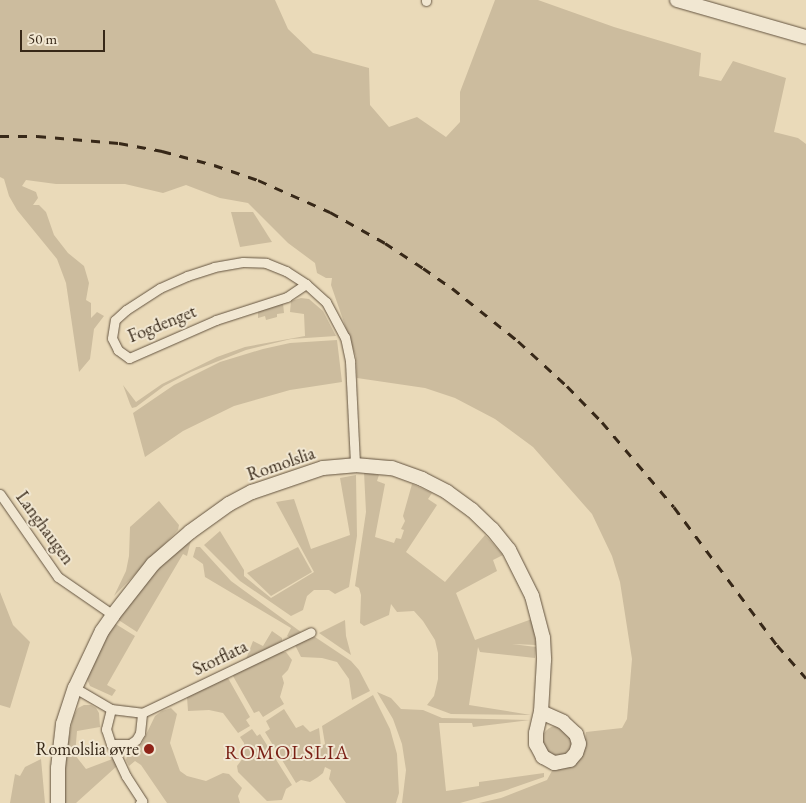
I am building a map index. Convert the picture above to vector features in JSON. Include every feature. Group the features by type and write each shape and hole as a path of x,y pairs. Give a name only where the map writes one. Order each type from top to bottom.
{"street":[{"path":"677,0 707,4 806,37"},
{"name":"Fogdenget","path":"306,284 286,297 216,320 130,358 118,350 112,338 114,320 135,303 160,288 214,267 243,262 266,264 286,271 306,284 326,302 346,337 350,361 355,465"},
{"name":"Romolslia","path":"58,803 58,768 63,724 75,688 102,631 153,564 190,532 229,504 277,482 323,468 355,465 392,468 422,479 447,492 472,510 509,550 532,596 543,638 544,660 541,712"},
{"name":"Langhaugen","path":"0,494 58,577 113,615"},
{"name":"Storflata","path":"142,713 311,632"},
{"path":"75,688 112,709 142,713 140,733 136,740 130,744 111,744"},
{"path":"112,709 106,729 126,776 142,802"}],"shaded area":[{"path":"0,0 275,0 288,29 313,53 369,68 370,105 389,127 417,117 446,137 460,122 460,92 495,0 538,0 614,27 701,53 699,76 721,81 733,61 786,78 774,132 798,138 806,144 806,803 479,803 501,798 547,780 553,769 566,768 577,761 584,750 586,732 622,728 627,719 632,659 620,582 612,556 592,514 533,447 495,419 455,398 425,388 357,378 356,357 331,285 332,278 326,278 317,273 315,263 288,243 248,203 220,198 186,185 163,193 125,184 56,184 26,180 22,186 36,192 38,198 33,205 39,205 46,212 54,235 68,253 84,266 89,283 86,300 91,303 91,318 97,312 104,316 94,329 90,359 79,372 66,283 57,259 17,210 9,196 4,179 0,177"},
{"path":"231,212 253,212 272,242 240,247"},
{"path":"301,298 309,299 323,311 336,336 291,339 246,350 191,372 164,386 132,408 123,385 136,402 162,384 217,357 245,347 305,336 304,314 290,312 291,301"},
{"path":"283,303 284,313 277,314 277,317 266,320 265,316 258,318 258,310"},
{"path":"337,340 342,382 290,390 234,406 183,431 145,457 133,413 174,385 220,362 263,349 290,343"},
{"path":"364,472 379,475 377,481 385,484 375,537 394,543 396,538 401,539 404,530 401,529 405,521 403,516 412,484 432,493 428,499 437,505 406,552 445,582 485,535 503,555 493,560 497,571 456,593 475,640 532,619 536,645 512,644 536,647 535,658 480,652 478,647 469,705 531,715 451,714 427,705 434,696 438,679 438,653 435,640 423,621 414,611 397,612 391,604 389,615 364,626 360,623 361,595 359,588 355,586 366,512"},
{"path":"356,475 357,536 349,587 335,594 329,590 314,590 307,596 303,610 291,616 240,581 204,545 220,531 244,570 244,576 271,598 314,572 276,502 294,499 311,549 350,535 340,478"},
{"path":"159,501 179,525 178,530 114,596 126,571 129,556 130,527"},
{"path":"191,540 187,556 183,554 137,632 117,619 161,564"},
{"path":"196,547 200,547 231,581 301,632 290,638 287,636 291,628 205,577 203,564 193,557"},
{"path":"298,547 312,572 271,596 247,573"},
{"path":"0,592 13,625 30,642 10,708 0,705"},
{"path":"345,620 346,636 351,655 319,633"},
{"path":"114,623 135,636 107,685 116,690 112,696 90,686 86,677"},
{"path":"272,631 282,638 282,641 246,659 253,641 263,646"},
{"path":"312,635 351,661 359,670 370,691 352,700 349,679 337,662 322,658 301,657 295,645"},
{"path":"277,652 286,652 292,660 288,670 282,676 284,683 280,697 284,704 263,717 259,711 254,713 233,676"},
{"path":"228,678 250,717 246,720 250,726 238,733 223,713 209,710 188,711 187,697"},
{"path":"377,692 391,698 401,709 423,710 442,718 530,720 473,727 472,723 439,723 446,791 479,786 479,782 544,773 544,777 504,791 460,803 402,803 406,770 402,744 393,719"},
{"path":"373,695 390,729 397,754 399,793 396,803 346,803 329,779 331,770 325,767 323,773 310,782 301,780 296,783 265,732 270,729 266,721 284,709 296,728 303,725 310,732 319,728 321,746 325,744 322,726"},
{"path":"84,705 91,705 96,708 99,713 100,727 77,731 75,755 86,769 115,758 117,766 76,803 65,803 66,753 73,717 78,708"},
{"path":"171,708 177,714 170,743 180,771 187,776 206,781 223,773 229,774 242,788 238,796 240,803 167,803 141,765 135,761 129,766 126,760 128,752 142,743 155,716"},
{"path":"557,726 563,727 571,735 571,747 563,755 557,756 551,755 543,747 542,741 543,735 551,727"},
{"path":"252,729 257,736 260,734 292,785 286,789 282,800 267,801 238,772 237,766 243,758 244,743 240,737"},
{"path":"41,759 45,803 10,803 15,774 20,776 25,767"}],"railway":[{"path":"0,136 37,136 119,143 162,151 214,165 258,180 330,212 385,243 423,268 452,288 518,341 567,386 602,422 674,507 777,645 806,678"}],"place":[{"name":"Romolslia øvre","path":"149,749"}],"district":[{"name":"ROMOLSLIA","path":"287,752"}]}
